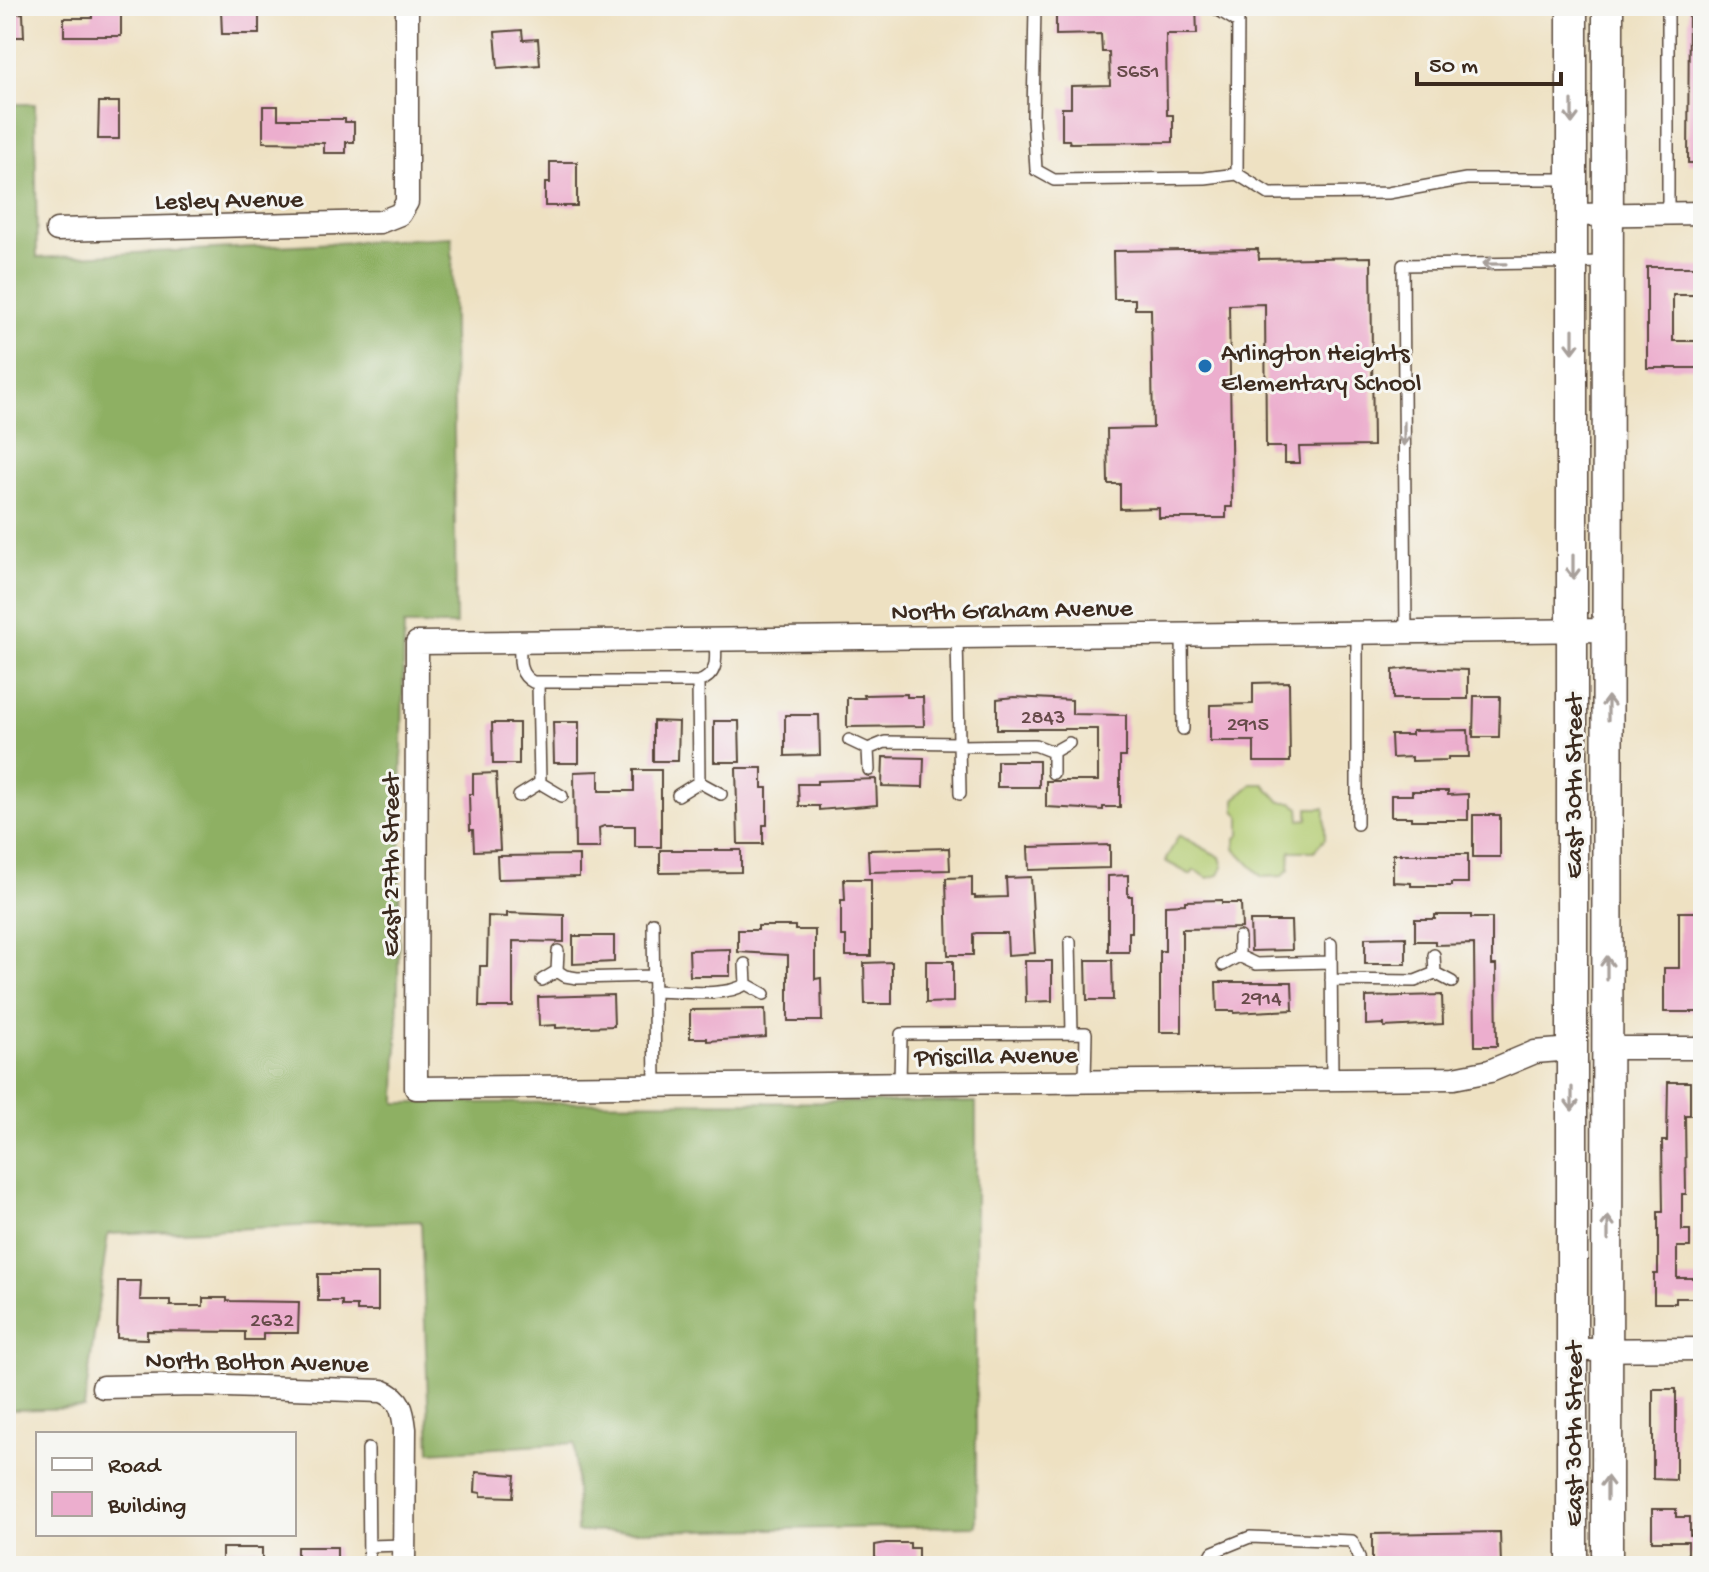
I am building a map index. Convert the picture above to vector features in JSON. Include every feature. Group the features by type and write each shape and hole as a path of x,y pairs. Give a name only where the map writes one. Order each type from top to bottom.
{"main road":[{"name":"East 30th Street","path":"1572,6 1572,1566"},
{"name":"East 30th Street","path":"1607,1566 1608,6"}],"street":[{"name":"Lesley Avenue","path":"57,230 380,222 400,214 407,202 407,6"},
{"path":"1572,215 1703,213"},
{"name":"North Graham Avenue","path":"417,643 1608,630"},
{"name":"East 27th Street","path":"416,1088 417,643"},
{"path":"1608,1048 1703,1048"},
{"name":"Priscilla Avenue","path":"416,1088 1470,1076 1526,1055 1572,1049"},
{"path":"1571,1350 1703,1349"},
{"name":"North Bolton Avenue","path":"103,1387 195,1385 382,1391 391,1394 402,1408 406,1449 404,1556"}],"lane":[{"path":"1035,6 1033,117 1036,170 1054,180 1205,178 1237,174 1269,194 1388,193 1466,179 1572,179"},
{"path":"1212,6 1238,22"},
{"path":"1237,174 1238,6"},
{"path":"1668,6 1668,214"},
{"path":"1406,632 1403,265 1609,262"},
{"path":"1357,633 1357,824"},
{"path":"1182,635 1183,729"},
{"path":"957,637 960,794"},
{"path":"520,642 522,674 538,683 698,682 714,670 715,640"},
{"path":"698,682 699,782"},
{"path":"538,683 540,783"},
{"path":"849,740 868,749 885,742 1039,745 1053,752"},
{"path":"1053,752 1069,743"},
{"path":"868,749 869,770"},
{"path":"1053,752 1053,773"},
{"path":"699,782 721,794"},
{"path":"678,795 699,782"},
{"path":"519,796 540,783"},
{"path":"540,783 562,796"},
{"path":"653,923 655,1086"},
{"path":"1239,937 1239,956"},
{"path":"1070,942 1072,1033"},
{"path":"1331,944 1332,1079"},
{"path":"557,971 558,951"},
{"path":"1434,955 1435,973"},
{"path":"1239,956 1256,964 1331,962"},
{"path":"1223,965 1239,956"},
{"path":"745,964 746,984"},
{"path":"557,971 577,978 653,976"},
{"path":"542,980 557,971"},
{"path":"1331,980 1415,981 1435,973 1452,982"},
{"path":"653,991 721,992 736,990 746,984"},
{"path":"746,984 764,994"},
{"path":"900,1083 901,1034 1086,1033 1085,1081"},
{"path":"368,1449 369,1566"},
{"path":"1205,1566 1213,1552 1250,1537 1352,1541 1360,1566"},
{"path":"369,1546 404,1556"}],"green space":[{"path":"6,104 35,104 37,258 452,237 456,625 404,625 396,1103 976,1102 976,1526 577,1532 575,1443 430,1452 421,1221 108,1234 84,1408 6,1410"},
{"path":"1252,784 1264,784 1280,802 1292,802 1299,808 1300,820 1308,819 1308,808 1325,808 1325,839 1314,851 1290,851 1289,869 1282,876 1262,877 1235,849 1236,838 1240,835 1240,817 1235,810 1235,799"},
{"path":"1179,835 1220,857 1223,867 1219,875 1208,878 1194,870 1191,875 1165,861"}],"building":[{"path":"1056,6 1196,6 1197,34 1166,34 1167,115 1173,115 1173,142 1070,143 1069,140 1062,140 1062,108 1071,108 1071,86 1110,85 1109,52 1102,52 1101,34 1056,35"},
{"path":"1689,6 1703,6 1703,163 1688,163"},
{"path":"92,7 121,7 121,36 64,36 64,18 92,18"},
{"path":"221,10 259,10 259,34 222,34"},
{"path":"23,13 24,37 6,37 6,14"},
{"path":"522,30 523,40 538,39 540,65 498,68 495,32"},
{"path":"99,102 119,102 119,139 98,139"},
{"path":"263,106 278,106 278,119 345,119 345,122 354,122 354,142 346,142 346,153 324,153 324,143 263,142"},
{"path":"550,162 577,162 577,206 545,206 545,183 550,183"},
{"path":"1258,249 1259,259 1371,257 1373,446 1299,447 1300,463 1285,463 1285,447 1266,447 1265,304 1229,305 1232,507 1226,507 1226,518 1159,518 1159,508 1120,509 1120,484 1108,484 1107,429 1153,428 1151,309 1135,309 1135,299 1114,299 1113,251"},
{"path":"1647,267 1703,267 1703,295 1673,295 1673,341 1703,341 1703,368 1647,368"},
{"path":"1393,670 1468,670 1468,699 1393,699"},
{"path":"1289,682 1290,762 1254,762 1254,741 1210,741 1210,705 1253,704 1253,683"},
{"path":"907,694 907,697 923,697 924,726 847,727 847,698"},
{"path":"1474,696 1500,696 1499,737 1473,737"},
{"path":"997,699 1072,700 1072,714 1126,715 1126,757 1120,757 1120,807 1103,807 1103,810 1046,807 1046,781 1098,781 1098,729 997,729"},
{"path":"785,715 819,715 820,755 785,756"},
{"path":"653,721 679,722 678,761 653,761"},
{"path":"714,721 739,721 740,762 714,762"},
{"path":"553,722 579,722 579,763 554,763"},
{"path":"492,723 519,723 519,764 493,764"},
{"path":"1468,730 1469,757 1412,761 1412,757 1392,758 1391,735 1412,735 1412,731"},
{"path":"883,757 924,758 923,787 882,786"},
{"path":"997,761 1039,761 1039,787 997,787"},
{"path":"736,768 762,768 762,788 767,788 767,825 763,825 763,844 738,844"},
{"path":"634,770 661,770 661,847 635,847 635,826 604,826 599,828 600,848 575,848 574,772 599,771 599,791 634,791"},
{"path":"496,773 500,850 474,851 469,794 473,794 473,774"},
{"path":"876,779 877,805 819,810 819,806 799,806 798,784"},
{"path":"1412,791 1468,794 1468,820 1391,817 1391,795 1412,795"},
{"path":"1473,815 1500,815 1500,857 1473,857"},
{"path":"1110,845 1110,868 1029,870 1028,847"},
{"path":"949,848 950,870 869,872 868,850"},
{"path":"660,850 741,850 741,872 660,873"},
{"path":"1393,854 1468,854 1468,883 1411,886 1411,883 1393,882"},
{"path":"579,855 579,877 498,879 497,856"},
{"path":"1128,875 1128,896 1132,896 1129,952 1108,952 1108,876"},
{"path":"972,877 972,896 975,898 1007,897 1006,878 1031,877 1035,953 1008,955 1007,933 976,933 973,934 973,955 948,955 946,878"},
{"path":"844,879 871,879 871,956 846,956 846,936 841,936"},
{"path":"1222,900 1222,903 1241,903 1242,928 1182,929 1182,1032 1160,1032 1160,951 1165,951 1165,905"},
{"path":"1679,912 1703,912 1703,1012 1664,1012 1664,968 1679,968"},
{"path":"507,913 564,915 564,942 513,941 513,1007 479,1007 480,966 487,966 488,916 507,917"},
{"path":"1435,915 1492,918 1497,1046 1475,1046 1474,944 1435,945 1435,941 1415,941 1415,919 1435,919"},
{"path":"1250,921 1291,921 1292,950 1251,951"},
{"path":"758,926 795,926 795,930 815,930 815,979 821,978 822,1021 788,1021 788,955 738,952 738,930 758,930"},
{"path":"573,936 614,936 614,962 573,964"},
{"path":"1406,937 1406,964 1365,964 1365,938"},
{"path":"730,949 730,976 690,976 689,950"},
{"path":"1086,960 1112,960 1113,1000 1087,1000"},
{"path":"926,961 953,961 953,1002 926,1003"},
{"path":"1025,961 1052,961 1052,1001 1026,1002"},
{"path":"892,962 892,1004 865,1004 864,963"},
{"path":"1216,982 1292,982 1293,1010 1217,1011"},
{"path":"613,995 614,1026 539,1026 538,997"},
{"path":"1442,995 1443,1024 1366,1025 1366,997"},
{"path":"765,1009 766,1037 707,1041 707,1038 690,1038 690,1010"},
{"path":"1668,1082 1690,1082 1690,1115 1685,1115 1686,1194 1682,1194 1682,1230 1690,1230 1690,1247 1677,1247 1677,1278 1703,1278 1703,1298 1676,1298 1676,1303 1654,1303 1654,1274 1658,1274 1658,1212 1663,1212 1662,1141 1667,1141"},
{"path":"318,1274 378,1274 378,1311 357,1311 357,1306 342,1306 342,1301 318,1301"},
{"path":"118,1281 141,1281 140,1300 170,1300 170,1306 203,1306 203,1298 299,1302 298,1333 263,1333 263,1340 245,1340 245,1332 147,1331 147,1339 117,1338"},
{"path":"1653,1389 1676,1389 1676,1480 1653,1479"},
{"path":"476,1472 515,1475 513,1497 481,1496 481,1493 475,1492"},
{"path":"1652,1509 1676,1509 1676,1517 1690,1517 1690,1535 1703,1535 1703,1555 1688,1555 1688,1541 1652,1541"},
{"path":"1500,1532 1501,1566 1372,1566 1372,1534"},
{"path":"910,1543 910,1548 918,1548 918,1566 875,1563 875,1545"},
{"path":"297,1547 337,1547 337,1566 297,1566"},
{"path":"222,1548 262,1548 262,1566 222,1566"}],"place":[{"name":"Arlington Heights Elementary School","path":"1205,366"}]}
